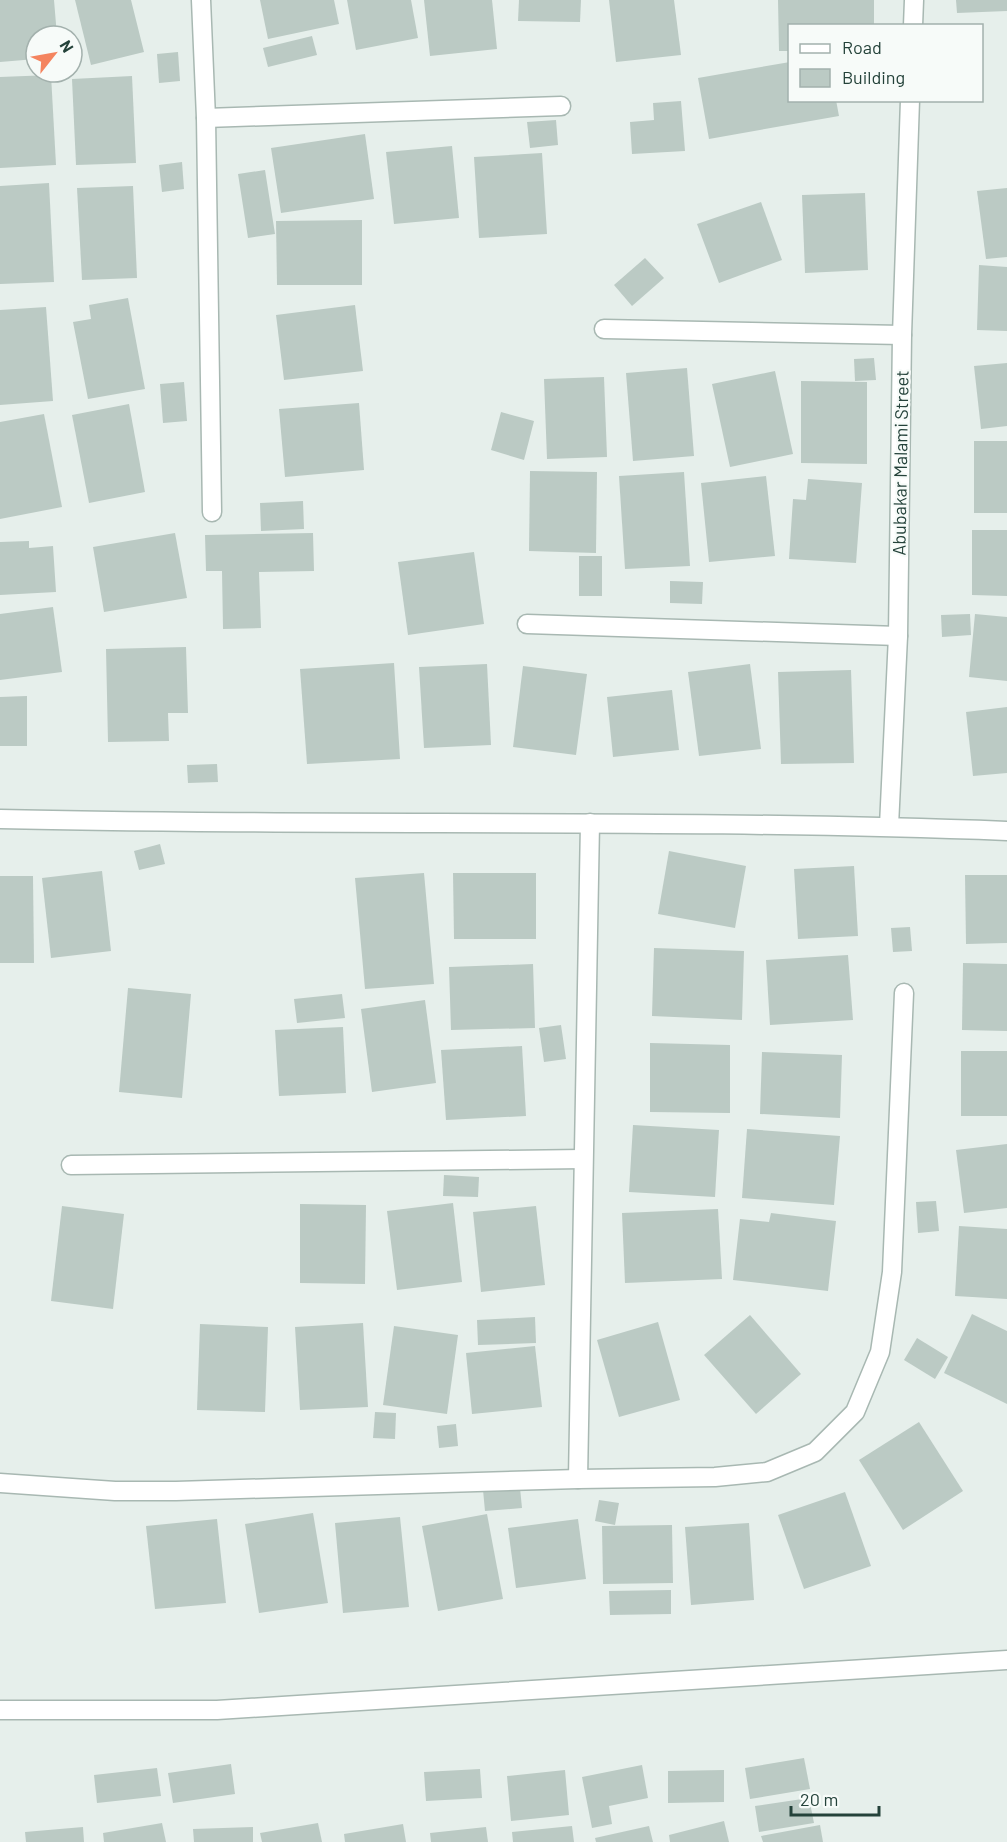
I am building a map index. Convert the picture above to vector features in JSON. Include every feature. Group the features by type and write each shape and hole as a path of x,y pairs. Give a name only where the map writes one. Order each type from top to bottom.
{"street":[{"path":"201,0 206,118 212,512"},
{"path":"913,24 914,0"},
{"name":"Abubakar Malami Street","path":"889,826 898,636 902,335 910,102"},
{"path":"206,118 561,106"},
{"path":"604,329 902,335"},
{"path":"527,624 898,636"},
{"path":"0,819 141,823 590,823 889,826 1007,831"},
{"path":"578,1479 590,823"},
{"path":"0,1482 115,1491 176,1491 578,1479 715,1478 767,1472 815,1452 855,1412 880,1352 892,1272 904,993"},
{"path":"71,1165 583,1160"},
{"path":"0,1710 217,1710 1007,1660"}],"building":[{"path":"0,0 54,0 56,24 24,24 24,60 0,62"},
{"path":"75,0 131,0 144,52 91,65 84,37 84,24 81,24"},
{"path":"260,0 334,0 339,24 268,39"},
{"path":"347,0 411,0 418,38 356,50"},
{"path":"424,0 492,0 497,49 430,56"},
{"path":"519,0 581,0 580,22 518,21"},
{"path":"609,0 674,0 681,55 616,62"},
{"path":"778,0 874,0 874,24 788,24 788,51 779,51"},
{"path":"956,0 1007,0 1007,11 957,13"},
{"path":"312,36 317,55 268,67 263,48"},
{"path":"178,52 180,81 159,83 157,54"},
{"path":"788,62 788,102 836,102 839,116 709,139 698,78"},
{"path":"24,76 24,84 52,84 56,165 0,168 0,77"},
{"path":"132,76 136,163 76,165 72,84 84,84 84,78"},
{"path":"681,101 685,151 632,154 630,122 654,120 653,103"},
{"path":"556,120 558,145 530,148 527,122"},
{"path":"365,134 374,199 281,213 271,148"},
{"path":"452,146 459,218 394,224 386,152"},
{"path":"542,153 547,234 479,238 474,157"},
{"path":"182,162 184,189 162,192 159,165"},
{"path":"265,170 275,234 248,238 238,174"},
{"path":"49,183 54,282 0,284 0,186"},
{"path":"133,186 137,278 82,280 77,188"},
{"path":"1007,188 1007,257 986,259 977,191"},
{"path":"865,193 868,270 805,273 802,195"},
{"path":"761,202 782,260 719,283 697,224"},
{"path":"362,220 362,285 277,285 276,221"},
{"path":"645,258 664,278 632,306 614,285"},
{"path":"979,265 1007,267 1007,331 977,330"},
{"path":"128,298 145,389 88,399 73,322 91,319 89,305"},
{"path":"355,305 363,371 284,380 276,315"},
{"path":"46,307 53,401 0,405 0,310"},
{"path":"874,358 876,380 855,381 854,359"},
{"path":"1007,363 1007,426 981,429 974,366"},
{"path":"687,368 694,456 633,461 626,373"},
{"path":"775,371 793,454 730,467 712,384"},
{"path":"604,377 607,457 547,459 544,379"},
{"path":"801,381 867,382 867,464 801,463"},
{"path":"184,382 187,421 163,423 160,384"},
{"path":"359,403 364,470 285,477 279,409"},
{"path":"129,404 145,492 89,503 72,415"},
{"path":"501,412 534,421 524,460 491,450"},
{"path":"44,414 62,507 0,519 0,422"},
{"path":"974,441 1007,441 1007,513 974,513"},
{"path":"530,471 597,472 596,553 529,551"},
{"path":"684,472 690,566 625,569 619,476"},
{"path":"766,476 775,556 709,562 701,483"},
{"path":"808,479 862,483 856,563 789,559 793,499 806,500"},
{"path":"303,501 304,529 261,531 260,503"},
{"path":"972,530 1007,530 1007,596 972,595"},
{"path":"175,533 187,598 104,612 93,547"},
{"path":"313,533 314,571 259,572 261,628 223,629 222,571 206,571 205,535"},
{"path":"29,541 29,548 53,546 56,592 0,595 0,542"},
{"path":"474,552 484,624 408,635 398,562"},
{"path":"579,556 602,556 602,596 579,596"},
{"path":"670,581 703,582 702,604 670,603"},
{"path":"53,607 62,672 0,680 0,614"},
{"path":"970,614 971,635 942,637 941,615"},
{"path":"975,614 1007,617 1007,681 969,677"},
{"path":"186,647 188,713 168,713 169,741 108,742 106,649"},
{"path":"394,663 400,759 307,764 300,669"},
{"path":"487,664 491,745 424,748 419,667"},
{"path":"750,664 761,749 699,756 688,672"},
{"path":"523,666 587,674 576,755 513,747"},
{"path":"851,670 854,763 781,764 778,672"},
{"path":"672,690 679,750 613,757 607,697"},
{"path":"27,696 27,746 0,746 0,697"},
{"path":"1007,707 1007,773 973,776 966,712"},
{"path":"217,764 218,782 188,783 187,765"},
{"path":"160,844 165,864 139,870 134,851"},
{"path":"669,851 746,866 735,928 658,914"},
{"path":"854,866 858,936 798,939 794,869"},
{"path":"102,871 111,951 51,958 42,878"},
{"path":"424,873 434,984 365,989 355,878"},
{"path":"453,873 536,873 536,939 454,939"},
{"path":"965,875 1007,875 1007,943 966,944"},
{"path":"0,876 33,876 34,963 0,963"},
{"path":"910,927 912,951 893,952 891,928"},
{"path":"654,948 744,951 742,1020 652,1016"},
{"path":"848,955 853,1020 770,1025 766,960"},
{"path":"963,963 1007,964 1007,1031 962,1030"},
{"path":"533,964 535,1028 451,1030 449,967"},
{"path":"128,988 191,994 182,1098 119,1092"},
{"path":"342,994 345,1018 297,1023 294,999"},
{"path":"425,1000 436,1083 372,1092 361,1009"},
{"path":"561,1025 566,1059 544,1062 539,1028"},
{"path":"343,1027 346,1093 279,1096 275,1030"},
{"path":"650,1043 730,1045 730,1113 650,1112"},
{"path":"522,1046 526,1116 446,1120 441,1050"},
{"path":"961,1051 1007,1051 1007,1116 961,1116"},
{"path":"762,1052 842,1055 840,1118 760,1114"},
{"path":"633,1125 719,1130 715,1197 629,1192"},
{"path":"747,1129 840,1136 834,1205 742,1198"},
{"path":"1007,1144 1007,1208 964,1213 956,1150"},
{"path":"444,1175 479,1177 478,1197 443,1196"},
{"path":"936,1201 939,1231 918,1233 916,1202"},
{"path":"453,1203 462,1282 397,1290 387,1211"},
{"path":"300,1204 366,1205 365,1284 300,1283"},
{"path":"62,1206 124,1214 113,1309 51,1301"},
{"path":"536,1206 545,1285 481,1292 473,1212"},
{"path":"718,1209 722,1279 625,1283 622,1213"},
{"path":"771,1213 836,1221 828,1291 733,1280 740,1219 769,1222"},
{"path":"959,1226 1007,1229 1007,1299 955,1296"},
{"path":"972,1314 1007,1331 1007,1404 944,1373"},
{"path":"750,1315 801,1374 756,1414 704,1355"},
{"path":"535,1317 536,1343 478,1345 477,1320"},
{"path":"658,1322 680,1400 619,1417 597,1340"},
{"path":"363,1323 368,1407 300,1410 295,1327"},
{"path":"200,1324 268,1327 265,1412 197,1410"},
{"path":"394,1326 458,1335 447,1414 383,1405"},
{"path":"917,1338 948,1357 935,1379 904,1360"},
{"path":"535,1346 542,1407 472,1414 466,1353"},
{"path":"375,1412 396,1413 395,1439 373,1438"},
{"path":"919,1422 963,1491 903,1530 859,1460"},
{"path":"456,1424 458,1446 439,1448 437,1426"},
{"path":"520,1488 522,1508 485,1511 483,1490"},
{"path":"845,1492 871,1566 804,1589 778,1515"},
{"path":"599,1500 619,1503 615,1525 595,1521"},
{"path":"313,1513 328,1603 259,1613 245,1524"},
{"path":"487,1514 503,1599 438,1611 422,1526"},
{"path":"400,1517 409,1607 343,1613 335,1523"},
{"path":"217,1519 226,1603 155,1609 146,1526"},
{"path":"578,1519 586,1579 516,1588 508,1528"},
{"path":"749,1523 754,1600 691,1605 685,1527"},
{"path":"672,1525 673,1583 603,1584 602,1526"},
{"path":"671,1590 671,1614 610,1615 609,1591"},
{"path":"804,1758 810,1789 750,1799 745,1768"},
{"path":"231,1764 235,1794 173,1803 168,1773"},
{"path":"642,1765 648,1798 609,1806 612,1824 592,1828 582,1777"},
{"path":"157,1768 161,1796 97,1803 94,1775"},
{"path":"480,1769 482,1798 426,1801 424,1772"},
{"path":"565,1770 569,1815 511,1821 507,1776"},
{"path":"724,1770 724,1802 668,1803 668,1771"},
{"path":"809,1798 814,1823 759,1832 755,1806"},
{"path":"724,1821 729,1842 670,1842 669,1835"},
{"path":"162,1823 166,1842 104,1842 103,1833"},
{"path":"318,1823 322,1842 262,1842 260,1833"},
{"path":"403,1824 406,1842 345,1842 344,1834"},
{"path":"820,1825 823,1842 763,1842 761,1836"},
{"path":"572,1826 574,1842 513,1842 512,1832"},
{"path":"649,1826 653,1842 596,1842 595,1838"},
{"path":"83,1827 84,1842 26,1842 25,1832"},
{"path":"253,1827 253,1842 194,1842 193,1829"},
{"path":"486,1827 488,1842 431,1842 430,1833"}]}
